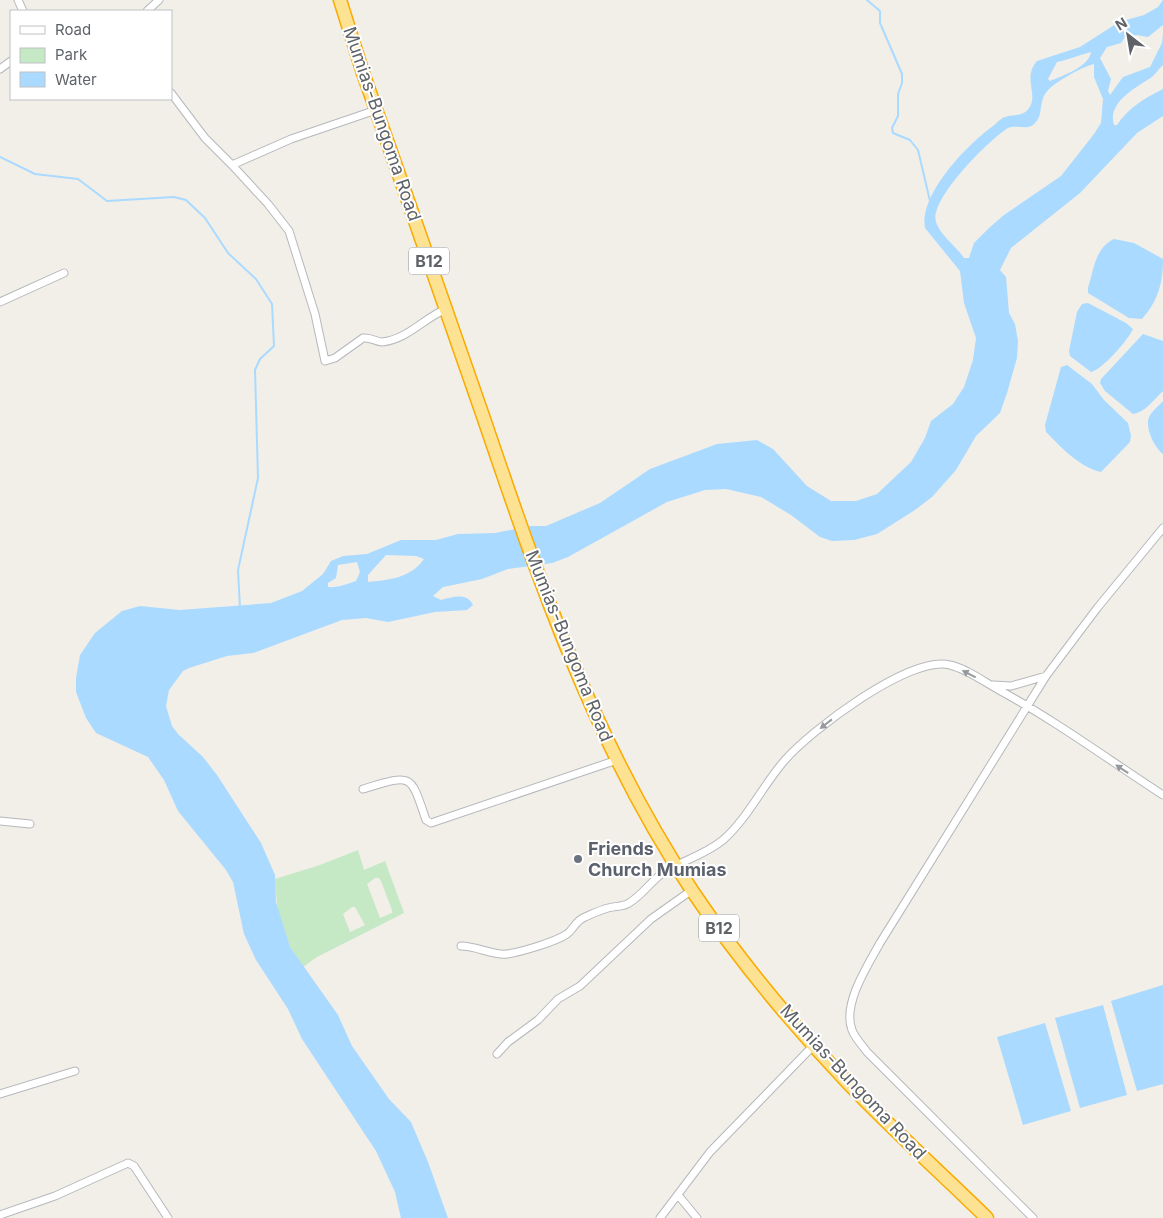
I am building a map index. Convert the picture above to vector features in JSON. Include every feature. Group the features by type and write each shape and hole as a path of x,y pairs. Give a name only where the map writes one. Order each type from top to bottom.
{"highway":[{"name":"Mumias-Bungoma Road","path":"340,0 376,110 539,577 585,694 617,760 676,866 692,890 731,944 813,1046 902,1137 987,1218"}],"street":[{"path":"149,10 159,0"},
{"path":"172,94 206,138 268,204 289,231 315,314 325,361 335,358 363,338 380,342 409,333 437,313 446,309"},
{"path":"232,165 291,139 376,110"},
{"path":"0,302 64,272"},
{"path":"1032,1218 867,1052 855,1037 849,1016 860,982 880,943 1046,676 1098,607 1163,528"},
{"path":"461,946 476,946 497,954 506,954 551,942 569,932 580,919 611,907 627,904 645,890 654,879 721,841 740,821 787,757 828,722 883,685 908,671 938,663 950,665 1028,706 1163,795"},
{"path":"990,685 1011,686 1046,676"},
{"path":"363,788 390,781 408,780 414,784 426,820 431,823 617,760"},
{"path":"0,821 30,824"},
{"path":"498,1054 508,1042 538,1020 558,999 583,983 651,919 692,890"},
{"path":"660,1218 710,1152 813,1046"},
{"path":"0,1094 75,1071"},
{"path":"0,1216 48,1198 128,1163 134,1166 168,1218"},
{"path":"678,1195 697,1218"}],"green space":[{"path":"358,850 364,870 385,861 404,913 317,957 303,967 290,947 278,915 275,879 320,865","holes":["375,878 379,878 381,881 392,910 392,913 380,918 367,884","352,907 355,907 365,925 350,932 343,914"]}],"water":[{"path":"1163,0 1163,25 1148,37 1137,35 1125,37 1121,43 1107,47 1100,58 1111,79 1108,91 1110,95 1123,77 1150,67 1162,43 1163,34 1163,65 1151,78 1118,103 1113,117 1114,125 1117,125 1126,113 1137,104 1163,89 1163,116 1137,133 1080,193 1011,248 1000,270 1006,277 1009,313 1015,324 1018,341 1017,358 1000,413 976,436 956,470 932,497 915,510 877,534 854,540 832,541 820,537 791,515 761,497 726,489 705,490 667,502 568,557 552,563 508,569 482,579 443,587 433,596 441,600 459,596 467,598 473,605 467,610 435,612 388,622 366,618 342,620 253,653 227,656 189,668 183,671 169,690 166,706 172,726 203,757 217,775 261,843 275,875 276,902 290,947 338,1015 352,1046 389,1099 411,1122 448,1218 401,1218 395,1192 376,1151 302,1039 288,1009 256,960 244,934 233,882 226,870 178,811 164,780 148,757 96,733 86,718 76,692 76,678 80,655 95,633 122,611 140,606 180,610 271,603 302,591 323,574 331,561 343,556 367,554 401,540 436,540 458,534 495,533 531,526 546,526 600,503 650,469 717,444 757,440 773,449 807,486 831,501 856,501 877,494 911,462 925,438 931,421 953,404 964,387 973,360 976,338 964,303 960,271 925,228 925,215 937,186 959,157 983,134 1004,118 1027,111 1032,103 1031,74 1037,61 1080,47 1119,22 1144,15 1158,7","holes":["1091,52 1089,57 1080,66 1068,74 1050,81 1048,79 1057,62","1094,64 1094,77 1103,99 1101,123 1094,134 1061,176 1004,215 974,243 969,258 964,258 941,231 936,222 936,212 951,185 975,157 999,134 1011,127 1028,127 1034,124 1039,118 1044,96 1052,86 1074,72","386,555 416,556 424,559 413,570 399,577 368,582 368,575","357,562 360,572 356,581 328,587 328,583 336,578 338,565"]},
{"path":"1114,239 1134,243 1163,259 1162,276 1156,298 1142,319 1129,318 1088,293 1099,253"},
{"path":"1088,303 1126,323 1133,329 1114,354 1102,366 1091,372 1070,356 1069,351 1077,312 1082,304"},
{"path":"1143,334 1163,341 1163,391 1146,408 1133,414 1105,391 1100,383 1101,379"},
{"path":"1067,365 1092,384 1104,400 1128,423 1131,436 1130,442 1101,472 1078,461 1046,432 1045,425 1061,367"},
{"path":"1163,401 1163,454 1152,439 1148,421 1152,413"},
{"path":"1163,985 1163,1084 1137,1091 1111,1001"},
{"path":"1103,1005 1127,1095 1080,1108 1055,1018"},
{"path":"1045,1023 1071,1111 1023,1125 997,1037"}],"waterway":[{"path":"867,0 880,11 880,23 902,74 902,83 898,94 898,116 892,128 893,133 910,140 918,150 930,201"},
{"path":"0,157 35,174 78,179 107,201 174,197 186,200 205,218 228,253 256,279 272,304 274,346 260,359 255,370 258,478 238,570 240,608"}],"place":[{"name":"Friends Church Mumias","path":"578,859"}]}
